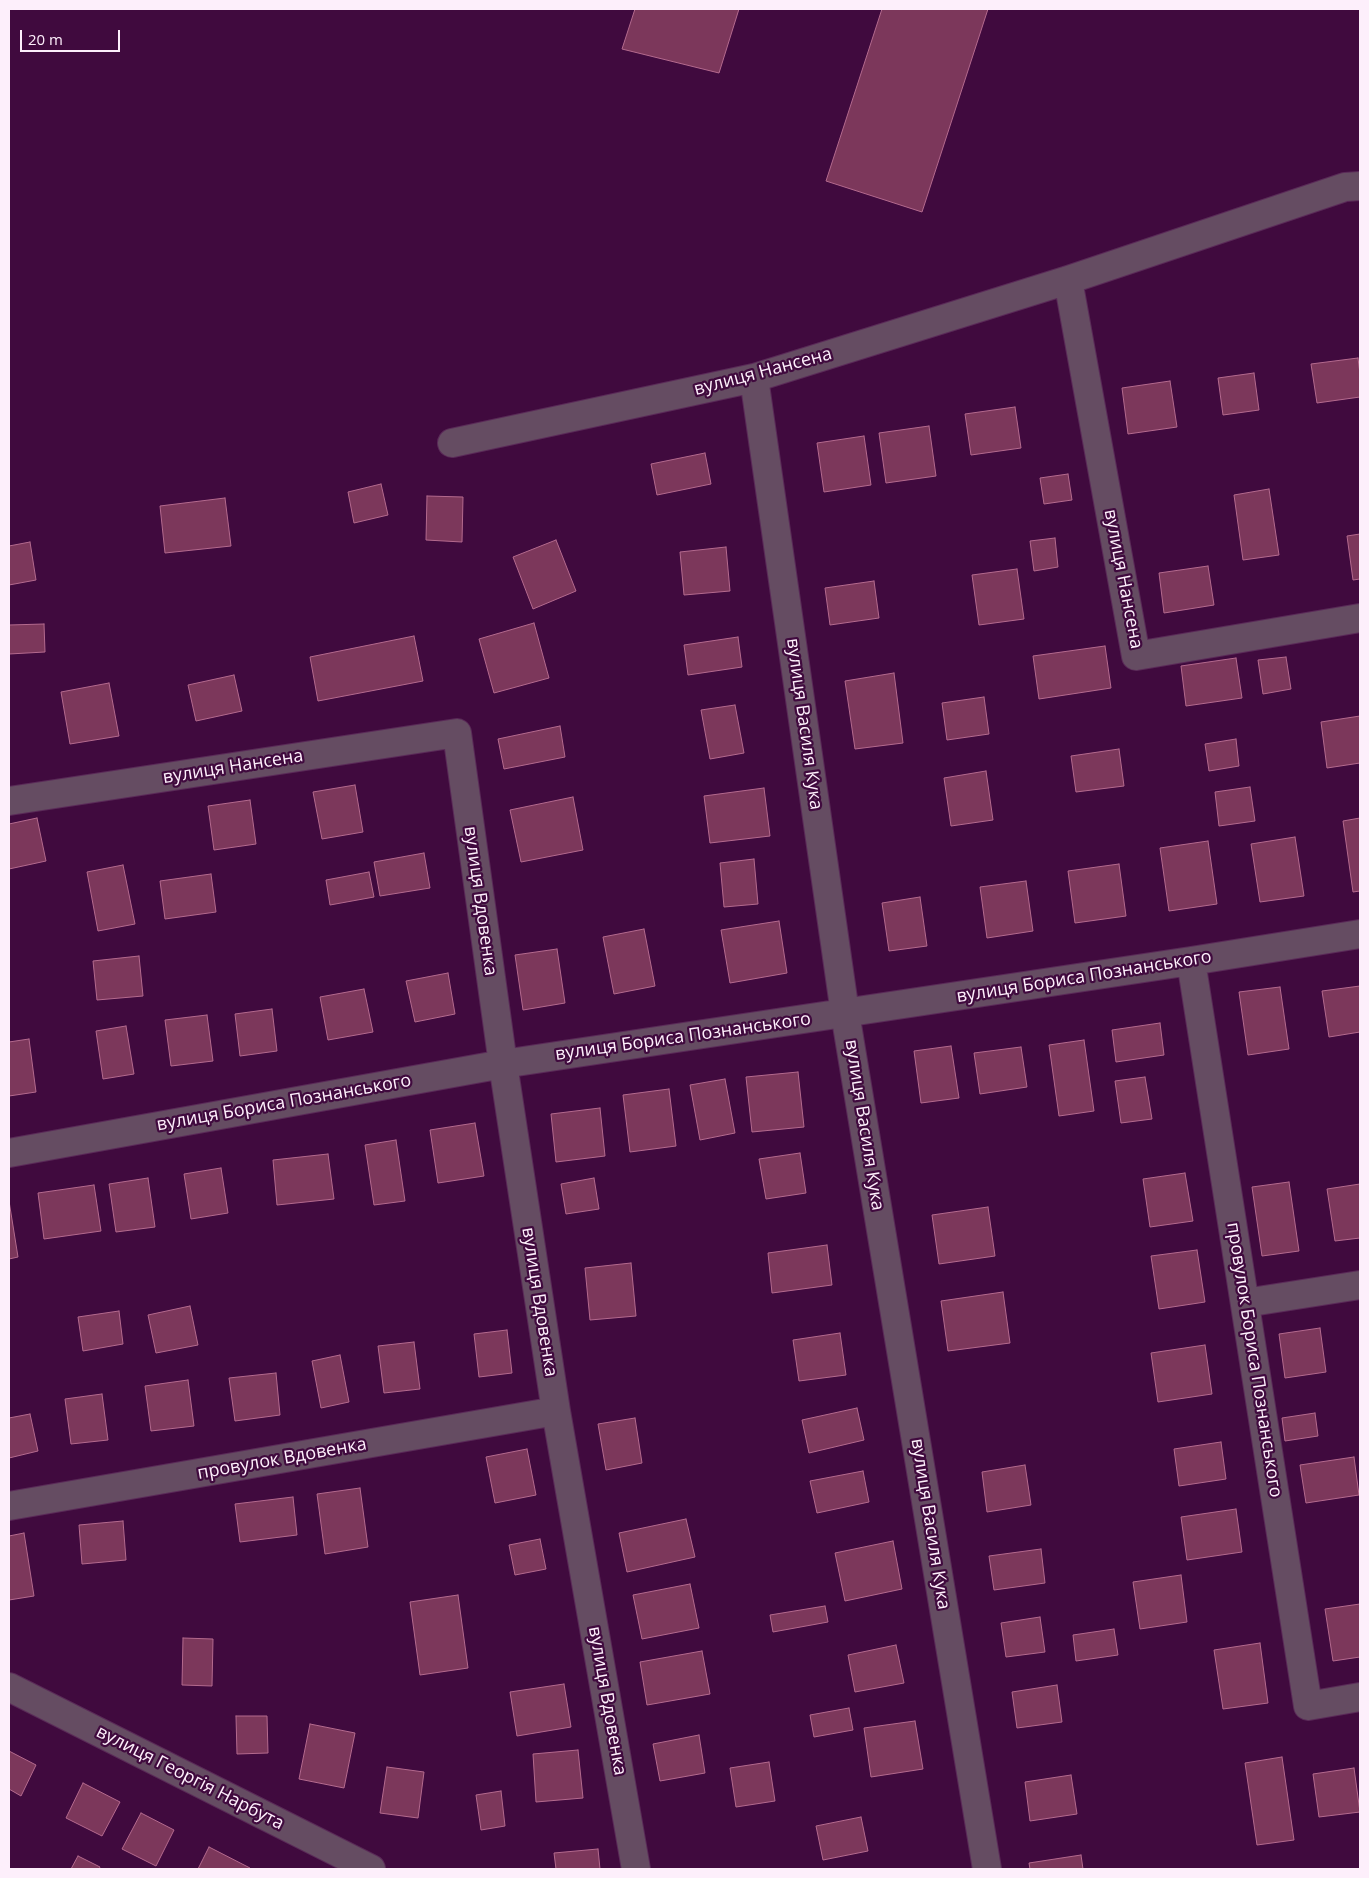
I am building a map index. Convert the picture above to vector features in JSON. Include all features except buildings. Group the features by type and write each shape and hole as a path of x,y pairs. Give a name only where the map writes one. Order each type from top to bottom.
{"street":[{"name":"вулиця Нансена","path":"452,443 754,378 1068,280 1346,187 1360,186"},
{"name":"вулиця Нансена","path":"1068,280 1136,656 1360,618"},
{"name":"вулиця Василя Кука","path":"754,378 845,1013 988,1869"},
{"name":"вулиця Нансена","path":"9,801 457,733"},
{"name":"вулиця Вдовенка","path":"457,733 503,1064 556,1411 636,1869"},
{"name":"вулиця Бориса Познанського","path":"9,1153 503,1064 1360,934"},
{"name":"провулок Бориса Познанського","path":"1191,961 1308,1706 1360,1697"},
{"path":"1245,1303 1360,1285"},
{"name":"провулок Вдовенка","path":"9,1506 556,1411"},
{"name":"вулиця Георгія Нарбута","path":"9,1687 371,1869"}]}
